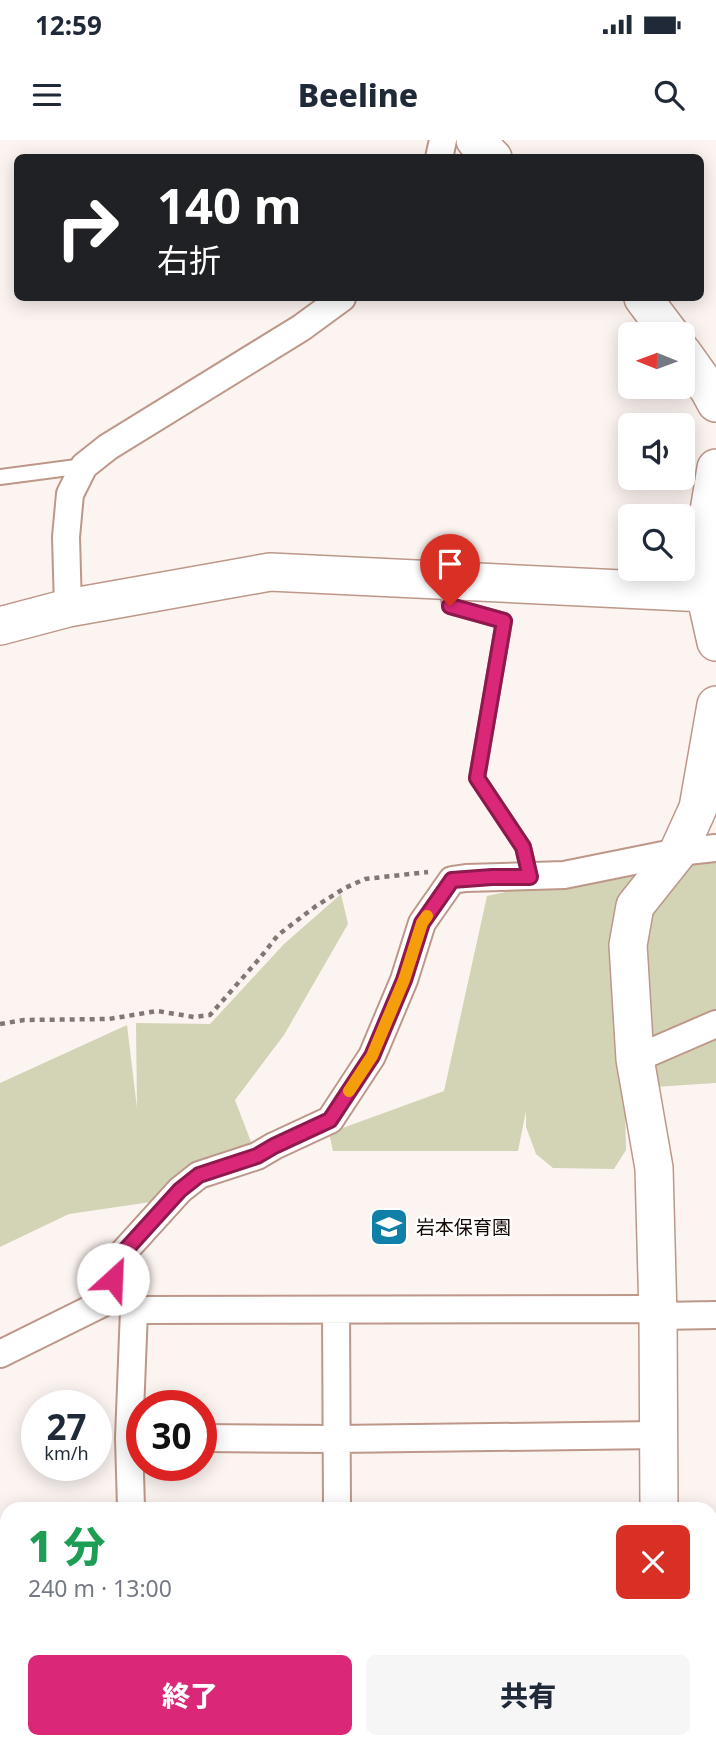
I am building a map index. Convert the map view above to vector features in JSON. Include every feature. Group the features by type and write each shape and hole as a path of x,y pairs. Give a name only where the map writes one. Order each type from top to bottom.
{"street":[{"path":"475,140 489,154"},
{"path":"68,608 66,537 70,494 84,466 108,447 301,328 338,301"},
{"path":"645,301 661,322"},
{"path":"695,370 716,403"},
{"path":"716,468 705,536 705,593 716,642"},
{"path":"0,626 68,608 270,572 705,593"},
{"path":"659,1502 654,1168 635,1059 628,945 635,906 678,852 698,808 716,705"},
{"path":"0,1354 105,1302 121,1255 180,1190 199,1175 257,1156 330,1120 372,1056 404,980 422,923 452,880 565,875 678,852 716,848"},
{"path":"635,1059 716,1024"},
{"path":"135,1390 134,1310 658,1312 716,1315"},
{"path":"336,1310 337,1502"},
{"path":"217,1438 659,1435"},
{"path":"131,1502 133,1481"}],"lane":[{"path":"0,477 84,466"},
{"path":"447,580 450,606 504,621 477,778 523,847 530,877"}],"path":[{"path":"0,1024 24,1020 109,1019 157,1011 194,1017 210,1015 278,935 345,888 365,879 426,872 452,880"}],"green space":[{"path":"716,856 716,1083 655,1087 624,1054 626,1150 614,1169 553,1168 536,1154 526,1127 526,1111 518,1151 333,1151 329,1133 444,1091 487,896 597,872"},
{"path":"341,894 348,924 284,1035 235,1100 253,1147 192,1196 69,1214 0,1247 0,1083 127,1025 137,1108 136,1023 210,1024 284,944"}],"slow traffic":[{"path":"349,1091 372,1056 427,916"}],"place":[{"name":"岩本保育園","path":"389,1227"}],"route":[{"path":"113,1279 121,1255 180,1190 199,1175 257,1156 330,1120 372,1056 404,980 422,923 452,880 530,877 523,847 477,778 504,621 450,606"}]}
